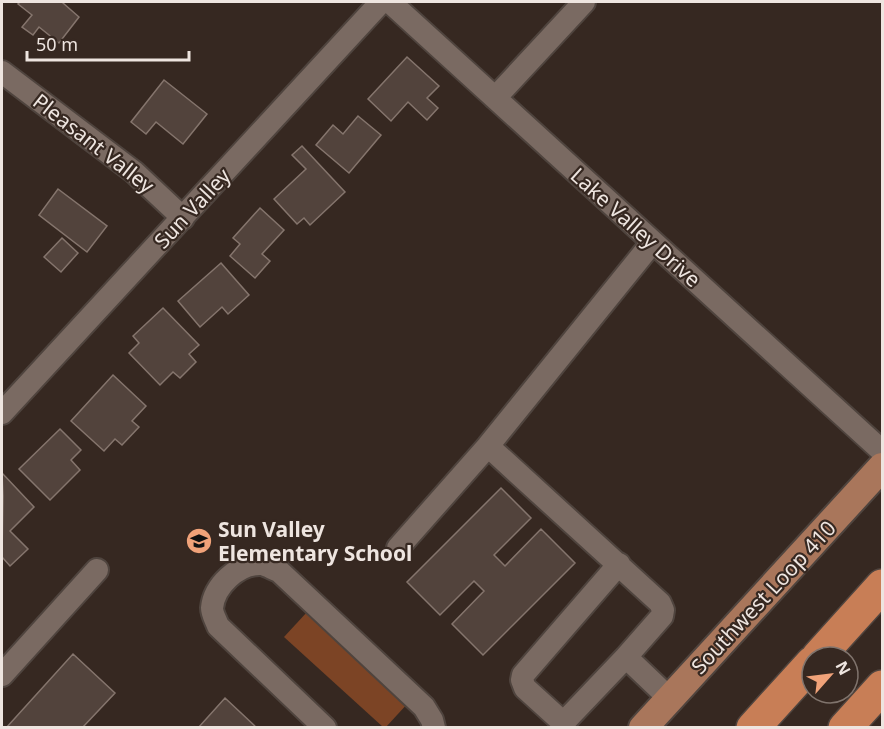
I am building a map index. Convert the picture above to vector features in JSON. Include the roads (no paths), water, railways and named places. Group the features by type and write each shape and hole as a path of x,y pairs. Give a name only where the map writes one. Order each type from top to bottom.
{"highway":[{"path":"829,645 882,586"},
{"path":"753,728 800,676"},
{"path":"845,728 882,687"}],"main road":[{"name":"Southwest Loop 410","path":"643,728 882,467"}],"street":[{"name":"Sun Valley","path":"2,413 381,2"},
{"name":"Lake Valley Drive","path":"390,2 882,451"},
{"path":"495,98 584,2"},
{"name":"Pleasant Valley","path":"2,72 134,172 183,218"},
{"path":"398,548 488,446 652,243"},
{"path":"488,446 624,569 660,603 663,610 662,616 626,657 567,719 558,718 525,688 523,675 624,569"},
{"path":"325,728 218,626 212,610 218,590 231,575 248,566 262,564 279,571 424,707 434,728"},
{"path":"2,675 97,570"},
{"path":"626,657 670,699"}],"place":[{"name":"Sun Valley Elementary School","path":"199,541"}]}
